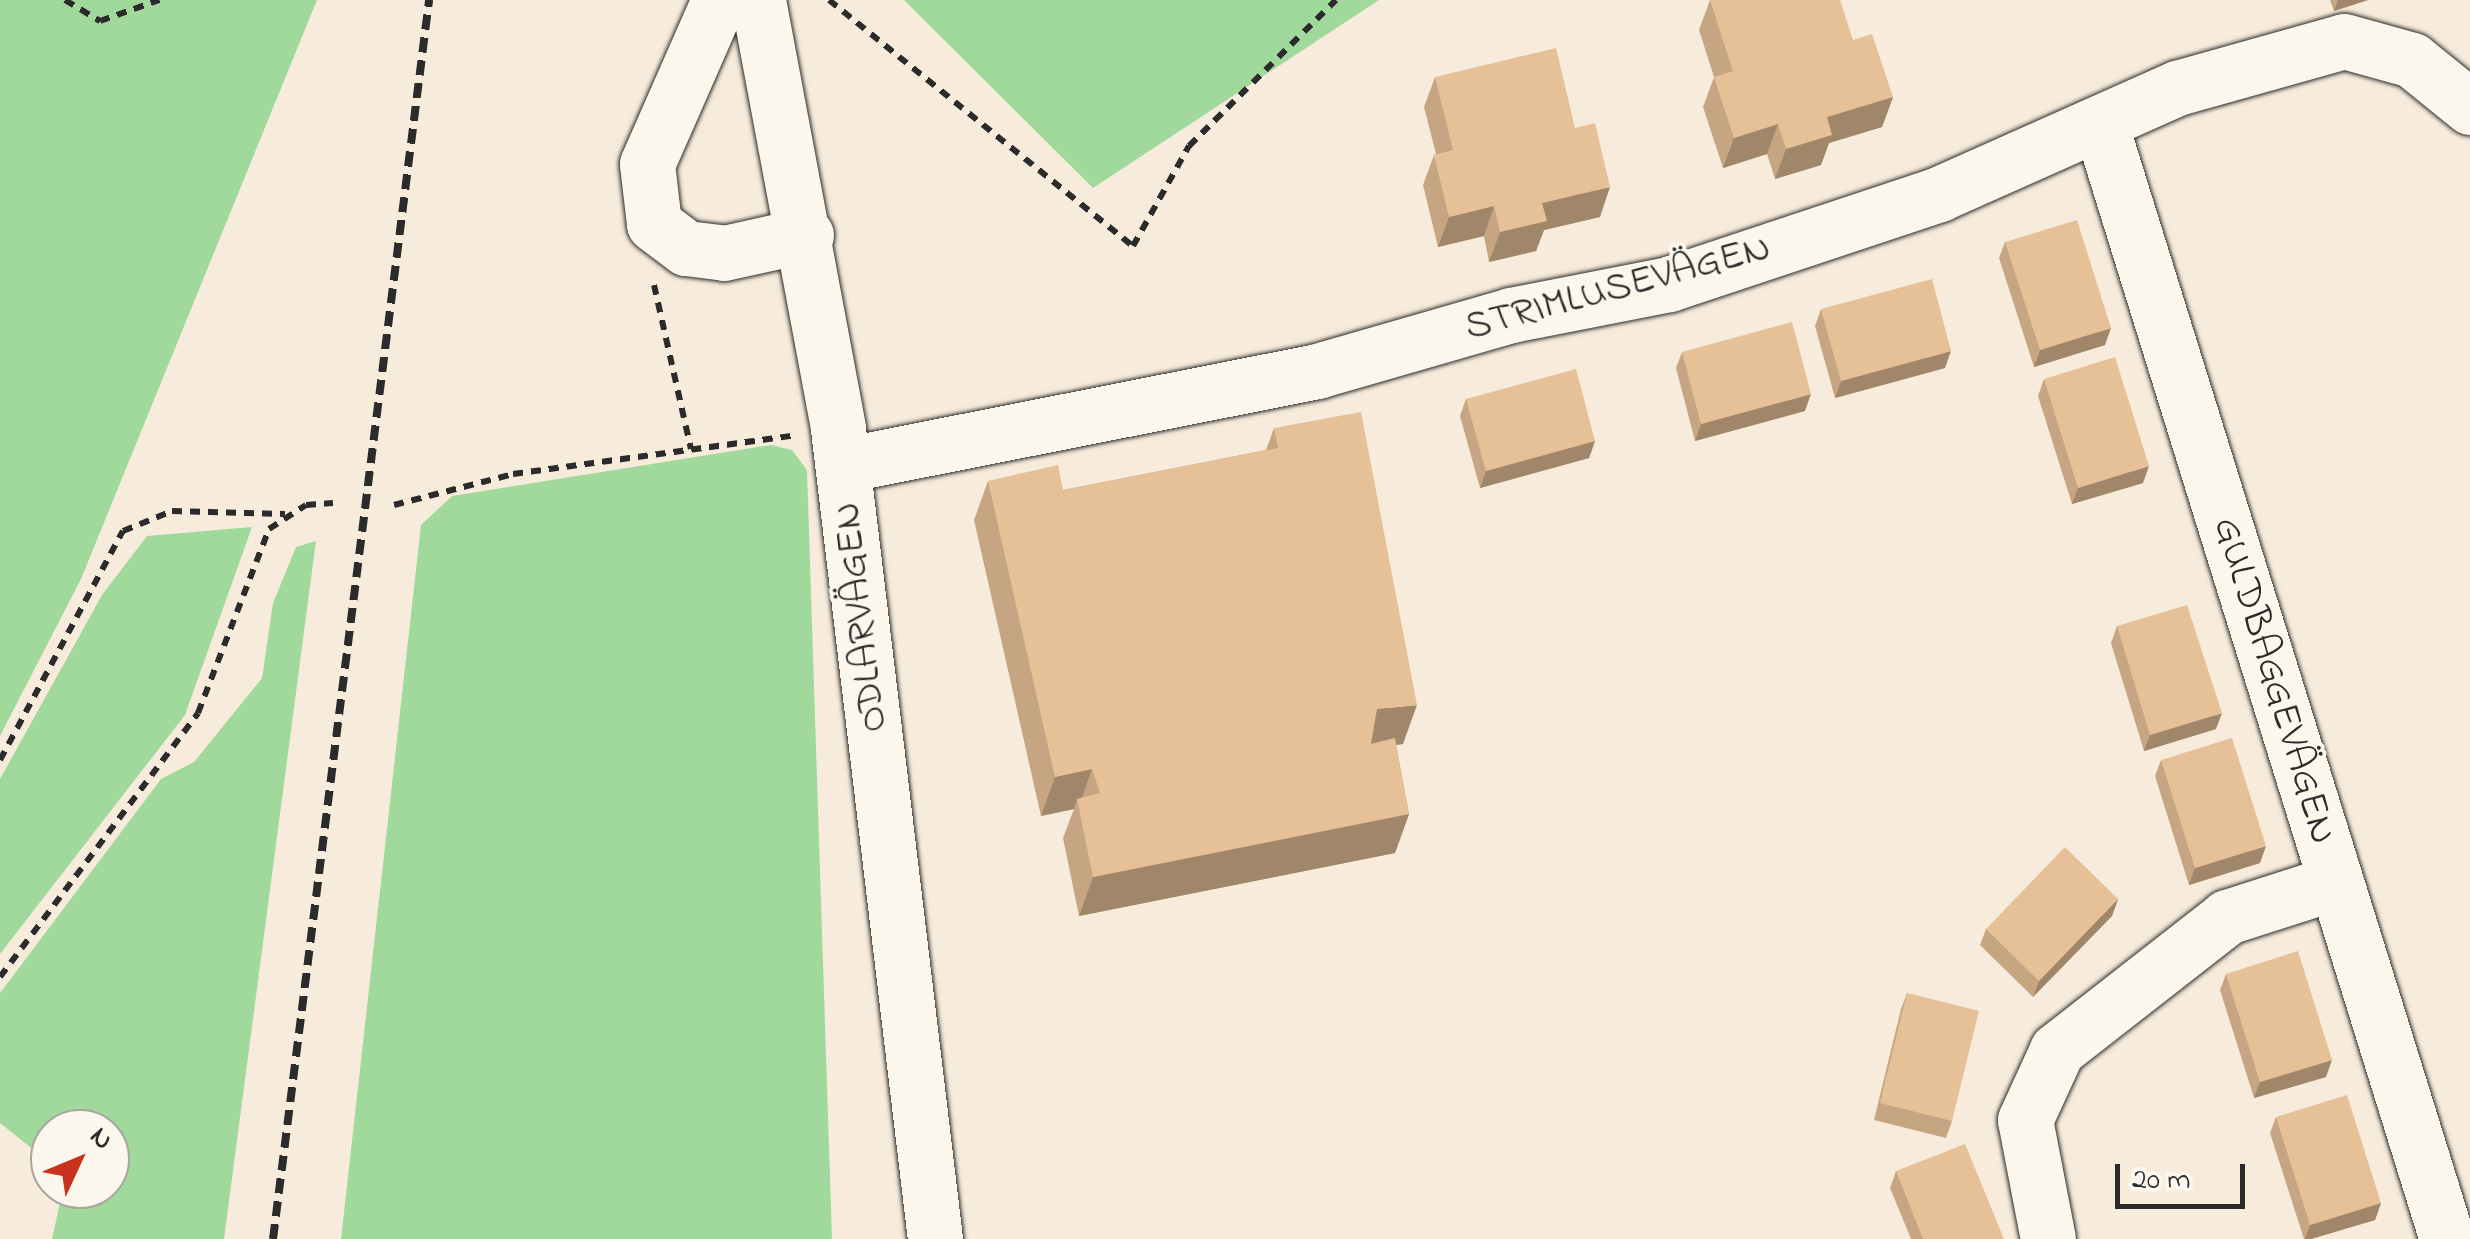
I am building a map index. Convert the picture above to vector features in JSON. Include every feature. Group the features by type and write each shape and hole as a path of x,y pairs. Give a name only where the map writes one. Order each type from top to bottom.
{"street":[{"path":"719,0 647,164 654,224 686,248 724,253 806,235"},
{"name":"ODLARVÄGEN","path":"758,0 806,235 841,447 935,1239"},
{"name":"STRIMLUSEVÄGEN","path":"841,447 1317,372 1512,315 1669,284 1938,194 2178,88 2344,41 2412,60 2470,107"},
{"name":"GULDBAGGEVÄGEN","path":"2100,122 2447,1239"},
{"path":"2048,1239 2025,1120 2057,1050 2227,918 2336,882"}],"path":[{"path":"65,0 100,20 159,0"},
{"path":"828,0 1134,246 1190,146 1336,0"},
{"path":"653,270 691,448"},
{"path":"394,505 513,474 691,448 841,447"},
{"path":"0,760 123,532 172,511 285,514 333,504"},
{"path":"0,977 198,712 258,548 285,514"}],"green space":[{"path":"0,0 317,0 81,579 0,736"},
{"path":"904,0 1379,0 1093,188"},
{"path":"771,445 792,450 807,470 832,1239 341,1239 421,525 452,496"},
{"path":"252,527 185,715 0,954 0,779 102,595 147,536"},
{"path":"316,541 224,1239 52,1239 59,1209 130,1209 130,1109 30,1109 30,1147 0,1123 0,993 161,779 194,762 262,678 273,603 296,547"}],"building":[{"path":"1710,0 1840,0 1853,40 1872,34 1893,97 1827,117 1832,135 1786,149 1778,124 1734,138 1714,77 1733,71"},
{"path":"1556,48 1575,128 1595,123 1610,187 1542,203 1547,221 1500,232 1494,206 1449,217 1434,155 1453,150 1435,77"},
{"path":"2077,220 2111,328 2040,350 2005,242"},
{"path":"1932,279 1951,351 1841,381 1821,309"},
{"path":"1792,322 1811,394 1701,424 1682,352"},
{"path":"2115,357 2149,466 2078,488 2044,379"},
{"path":"1576,369 1595,441 1486,471 1466,399"},
{"path":"1361,412 1417,705 1377,709 1371,744 1395,738 1409,814 1093,877 1077,799 1100,793 1092,769 1055,777 988,481 1058,465 1063,490 1278,448 1274,428"},
{"path":"2187,605 2222,713 2150,735 2117,626"},
{"path":"2232,738 2266,846 2195,868 2161,760"},
{"path":"2065,847 2118,899 2039,981 1986,929"},
{"path":"2298,951 2332,1060 2260,1082 2226,974"},
{"path":"1907,993 1979,1011 1952,1121 1880,1103"},
{"path":"2347,1095 2381,1203 2310,1225 2276,1117"},
{"path":"1965,1144 2004,1239 1923,1239 1896,1171"}],"railway":[{"path":"273,1239 429,0"}]}
